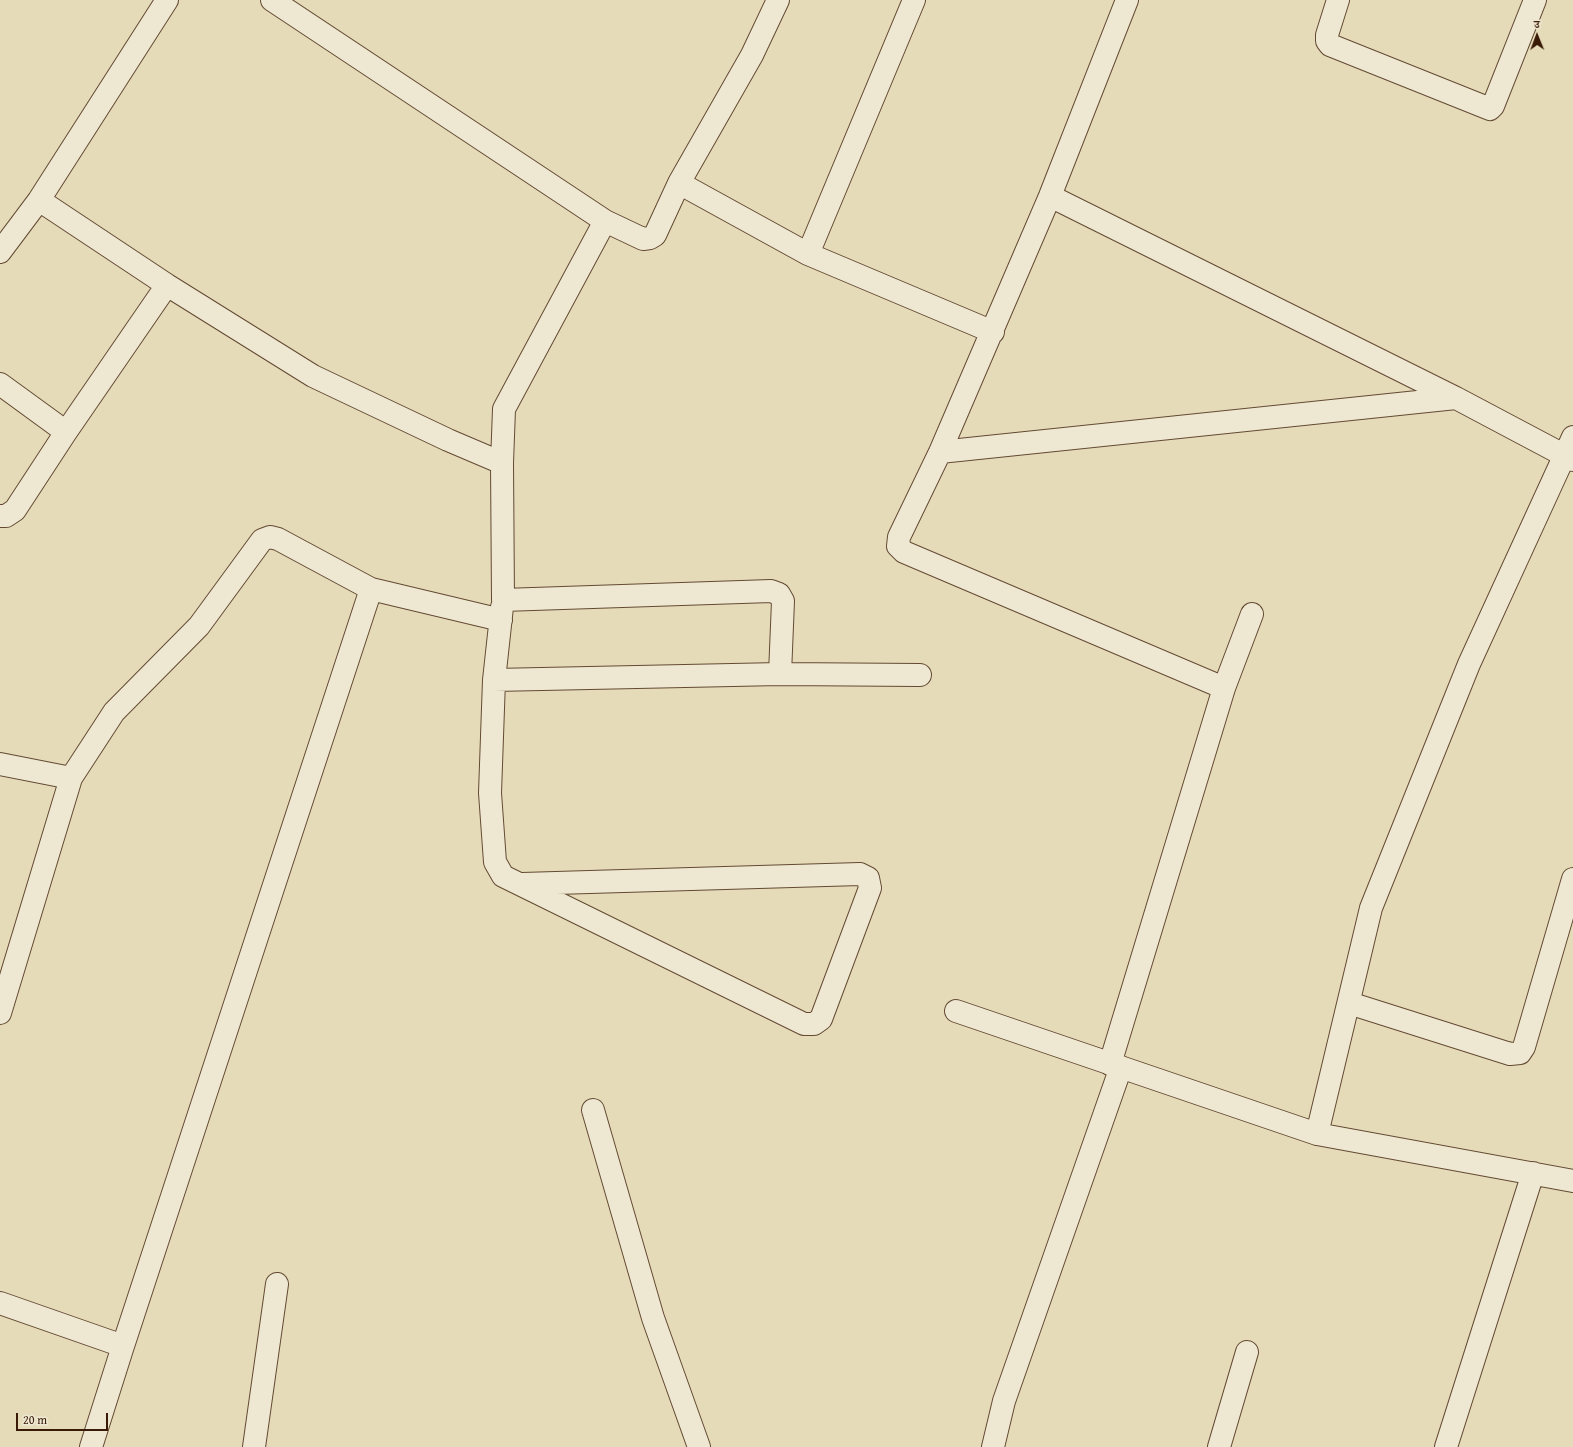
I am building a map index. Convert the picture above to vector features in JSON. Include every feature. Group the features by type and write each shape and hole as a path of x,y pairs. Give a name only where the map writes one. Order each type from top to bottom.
{"street":[{"path":"0,252 39,200 167,0"},
{"path":"272,0 605,221 643,239 650,238 655,235 679,183 752,55 778,0"},
{"path":"808,254 914,0"},
{"path":"1127,0 1050,196 993,332 940,452 899,537 898,546 904,552 1224,688"},
{"path":"1338,0 1327,35 1327,41 1330,45 1490,109 1494,106 1535,0"},
{"path":"679,183 808,254 993,332"},
{"path":"1050,196 1456,398 1570,451 1469,664 1371,908 1317,1134"},
{"path":"39,200 167,285 313,376 448,440 502,463"},
{"path":"522,884 860,874 868,878 870,888 821,1019 814,1024 804,1024 522,884 503,876 495,862 490,793 494,680 502,610 502,463 504,409 605,221"},
{"path":"0,516 6,516 14,510 167,285"},
{"path":"0,384 66,432"},
{"path":"940,452 1456,398"},
{"path":"0,1013 71,778 114,712 199,626 262,540 270,537 278,538 371,589 502,610 770,591 779,594 783,601 780,674"},
{"path":"91,1447 371,589"},
{"path":"993,1447 1004,1401 1115,1065 1224,688 1252,614"},
{"path":"494,680 780,674 920,675"},
{"path":"0,764 71,778"},
{"path":"1348,1003 1510,1054 1520,1053 1524,1047 1573,880"},
{"path":"956,1011 1317,1134 1573,1181"},
{"path":"593,1110 653,1318 699,1447"},
{"path":"1446,1447 1533,1173"},
{"path":"255,1447 277,1284"},
{"path":"0,1303 124,1346"},
{"path":"1219,1447 1247,1352"}]}
